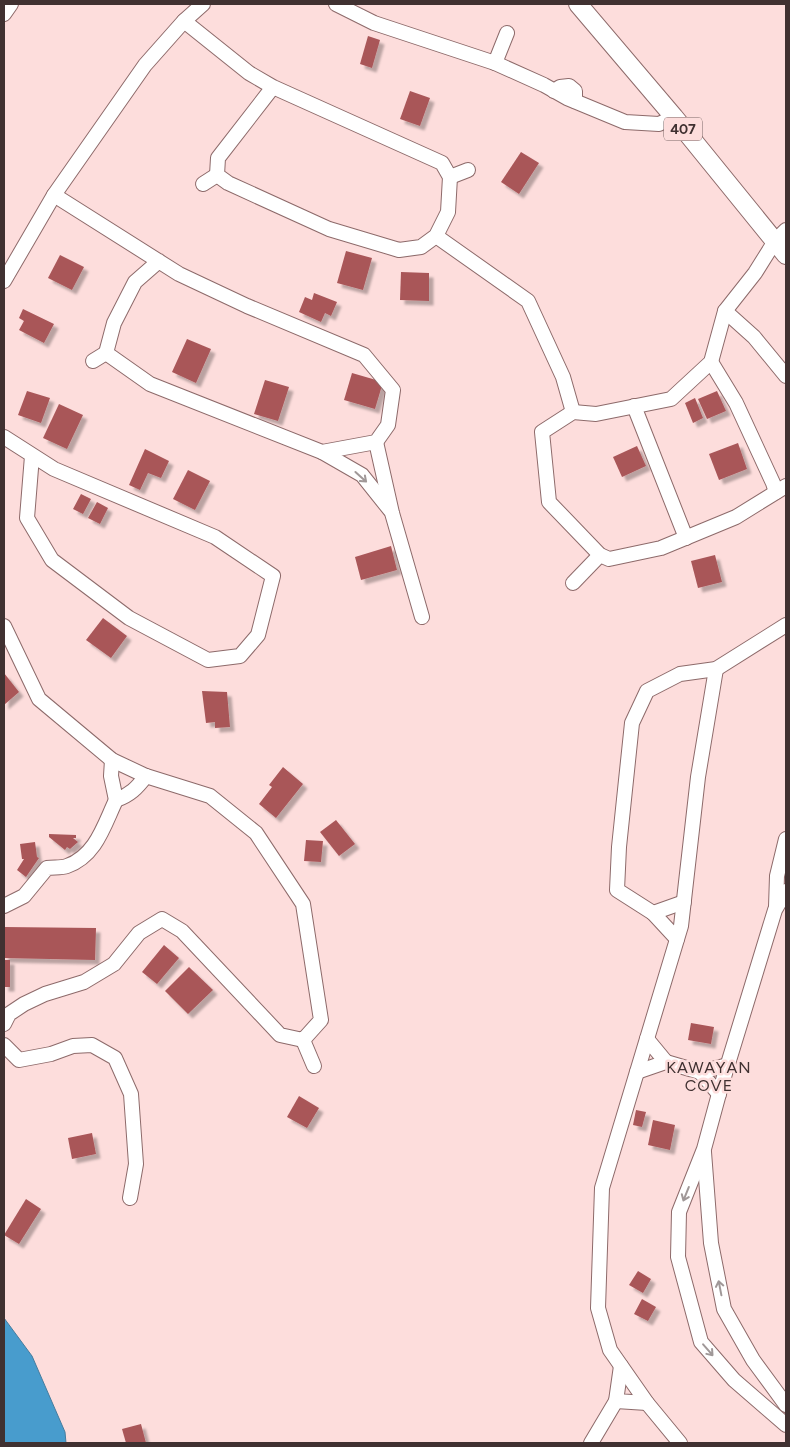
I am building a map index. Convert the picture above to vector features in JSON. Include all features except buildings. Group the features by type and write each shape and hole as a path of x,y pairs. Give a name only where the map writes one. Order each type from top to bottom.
{"main road":[{"name":"407","path":"578,4 674,117 780,236 786,255"}],"street":[{"path":"4,14 11,4"},
{"path":"4,281 54,195 145,65 184,21 203,4"},
{"path":"336,4 374,22 495,63 575,101 625,122 659,124 674,117"},
{"path":"184,21 249,73 273,87 442,163 450,177 448,212 436,236 420,247 399,250 329,229 228,183 218,175"},
{"path":"495,63 507,33"},
{"path":"218,175 218,158 273,87"},
{"path":"450,177 468,170"},
{"path":"203,184 218,175"},
{"path":"54,195 179,274 247,306 364,355 393,390 388,424 376,442 322,452"},
{"path":"436,236 528,301 563,376 573,412"},
{"path":"711,362 736,403 773,483 781,489 736,517 661,548 609,559 600,555 548,502 542,432 573,412 596,414 671,399 711,362 725,311 780,236"},
{"path":"93,361 106,353 114,323 135,282 159,262"},
{"path":"725,311 754,337 786,376"},
{"path":"106,353 150,384 322,452 362,475 392,512"},
{"path":"634,406 686,538"},
{"path":"4,437 54,469 215,537 272,576 258,635 240,656 208,660 129,618 52,560 27,518 32,456"},
{"path":"376,442 392,512 422,617"},
{"path":"573,583 600,555"},
{"path":"677,939 653,914 616,890 632,723 647,691 680,674 716,669 786,625"},
{"path":"4,626 39,698 112,760 146,776 210,796 256,833 304,904 321,1020 303,1040"},
{"path":"680,1443 647,1403 610,1350 598,1308 602,1188 681,926 698,777 716,669"},
{"path":"4,906 24,896 48,868 67,866 89,853 99,838 116,800 112,776 112,760"},
{"path":"116,800 133,792 146,776"},
{"path":"775,910 777,876 786,838"},
{"path":"786,891 775,910 704,1149 679,1212 678,1257 701,1342 734,1380 786,1425"},
{"path":"653,914 684,902"},
{"path":"4,1024 9,1014 35,998 84,982 114,964 139,933 162,919 182,931 280,1035 303,1040"},
{"path":"647,1039 666,1062 700,1072 728,1065"},
{"path":"303,1040 314,1066"},
{"path":"4,1046 19,1060 51,1054 73,1046 92,1045 115,1058 132,1094 136,1164 130,1198"},
{"path":"637,1072 666,1062"},
{"path":"700,1072 719,1094"},
{"path":"704,1149 710,1243 724,1309 753,1360 786,1405"},
{"path":"592,1443 616,1402 621,1366"},
{"path":"616,1402 647,1403"}],"water":[{"path":"4,1318 32,1356 65,1432 66,1443 4,1443"}],"district":[{"name":"KAWAYAN COVE","path":"709,1076"}]}
